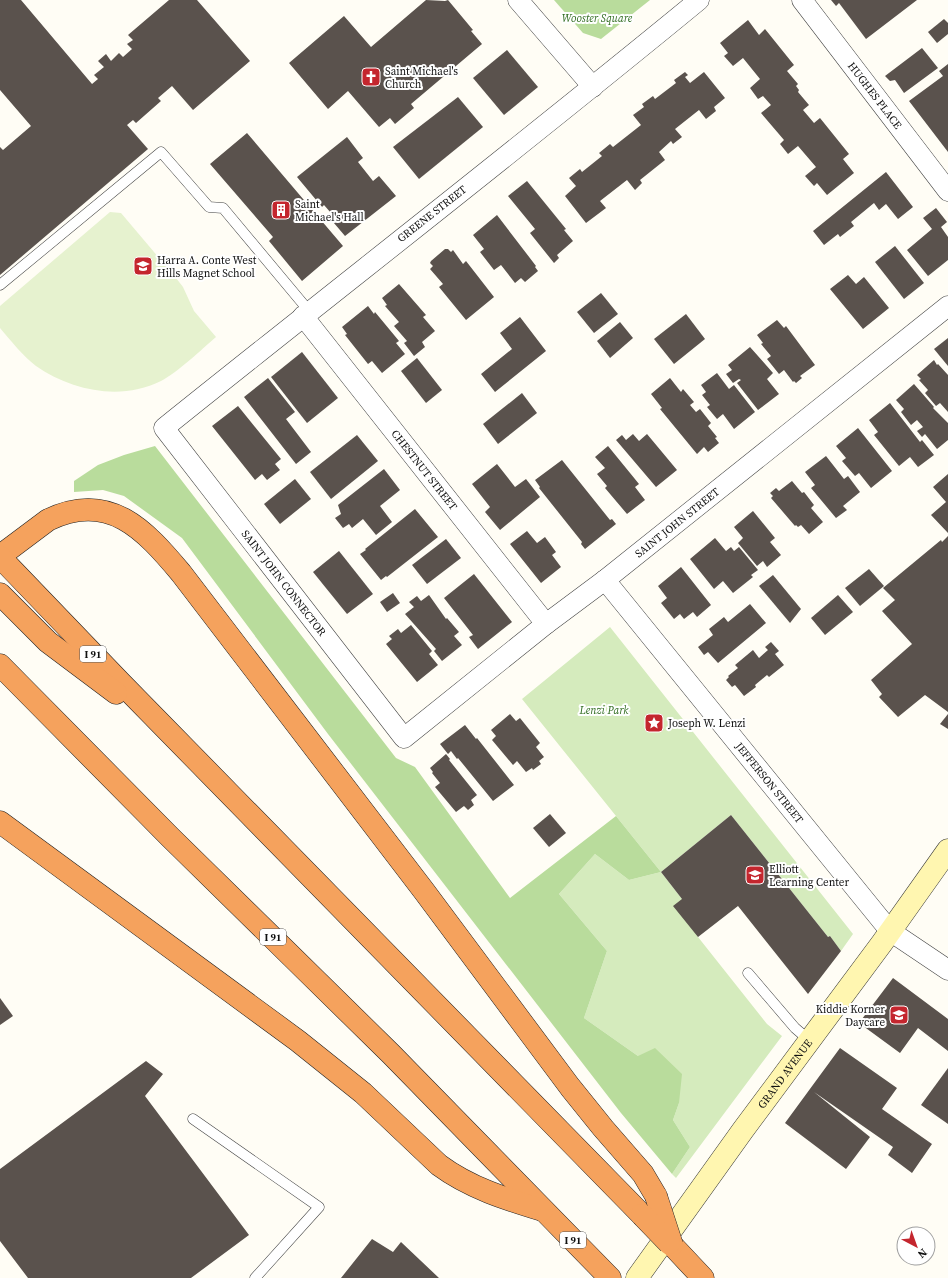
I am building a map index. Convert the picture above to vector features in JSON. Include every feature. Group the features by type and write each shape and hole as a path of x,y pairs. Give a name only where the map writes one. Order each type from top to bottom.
{"highway":[{"path":"4,560 48,520 67,512 76,511 97,510 115,515 132,523 161,549 181,573 419,885 570,1087 643,1174 656,1196 672,1246"},
{"name":"I 91","path":"4,560 174,738 698,1272"},
{"path":"0,594 48,642 174,738"},
{"name":"I 91","path":"0,665 170,837 392,1054 606,1274"},
{"path":"0,822 298,1041 363,1093 440,1165 451,1173 486,1192 545,1211"}],"main road":[{"name":"GRAND AVENUE","path":"636,1278 948,850"}],"street":[{"path":"518,0 593,87"},
{"name":"GREENE STREET","path":"164,428 593,87 699,0"},
{"name":"HUGHES PLACE","path":"802,0 948,192"},
{"name":"SAINT JOHN STREET","path":"404,738 546,624 606,580 948,306"},
{"name":"CHESTNUT STREET","path":"306,314 546,624"},
{"name":"SAINT JOHN CONNECTOR","path":"164,428 404,738"},
{"name":"JEFFERSON STREET","path":"606,580 890,931 948,970"}],"lane":[{"path":"0,285 161,152 209,207 223,208 306,314"},
{"path":"748,973 795,1028 809,1040"},
{"path":"193,1118 319,1207 255,1278"}],"green space":[{"name":"Wooster Square","path":"554,0 650,0 601,39 583,33"},
{"path":"110,212 121,213 183,287 194,311 216,337 168,377 146,387 130,391 113,392 81,387 50,375 26,358 0,328 0,306"},
{"path":"155,446 396,758 415,767 510,898 616,816 661,872 629,880 595,854 559,894 607,951 584,1018 638,1056 655,1048 682,1074 679,1103 673,1120 690,1147 672,1174 621,1113 328,734 182,538 124,496 103,490 74,492 74,481 98,465 124,455"},
{"name":"Lenzi Park","path":"610,627 853,934 841,951 830,936 828,937 731,815 661,872 522,699"},
{"path":"595,854 629,880 661,872 682,899 698,937 767,1024 782,1036 676,1178 672,1174 690,1147 673,1120 679,1103 638,1056 584,1018 607,951 559,894"}],"building":[{"path":"0,0 21,0 92,84 98,79 94,75 104,67 98,61 106,54 111,61 119,53 123,57 132,49 127,44 133,40 128,35 169,0 197,0 250,61 193,110 172,86 158,98 161,101 136,123 133,120 127,125 148,149 0,275 0,147 3,150 31,126 0,90"},
{"name":"Saint Michael's Church","path":"426,0 448,0 473,30 471,31 482,44 411,104 414,108 395,124 390,118 379,127 348,91 328,109 289,63 344,16 371,47"},
{"path":"831,0 917,0 866,39 839,3 836,6"},
{"path":"944,19 948,23 948,34 937,43 928,32"},
{"path":"748,20 759,35 765,29 794,65 787,71 798,84 796,86 799,90 798,92 809,105 803,110 814,123 820,118 849,154 843,159 854,173 827,195 817,183 814,186 805,176 816,167 798,146 788,154 780,144 784,140 761,113 771,105 763,96 758,99 750,88 760,79 743,58 733,66 724,56 728,53 720,43"},
{"path":"922,48 938,68 904,93 895,80 890,81 885,76"},
{"path":"507,50 538,87 504,115 473,78"},
{"path":"948,64 948,152 909,101 943,76 939,71"},
{"path":"685,72 688,75 685,77 690,83 704,72 725,98 714,107 716,111 706,119 699,110 675,129 682,137 673,144 671,141 659,152 665,160 640,180 642,183 635,190 627,180 600,201 606,208 586,223 565,196 576,186 569,178 580,169 582,172 602,156 599,153 610,144 613,147 641,125 633,115 644,107 642,104 653,96 655,99 676,83 674,80"},
{"path":"458,97 483,127 419,179 393,147"},
{"name":"Saint Michael's Hall","path":"247,133 343,246 302,281 269,241 273,237 210,164"},
{"path":"347,137 363,158 358,162 373,181 379,176 396,196 345,236 328,216 331,213 324,205 322,207 297,177"},
{"path":"886,172 913,207 898,219 886,204 879,210 874,203 851,222 854,226 840,237 838,234 824,245 813,231"},
{"path":"527,181 566,229 564,230 573,241 557,255 559,258 554,263 530,233 535,229 508,196"},
{"path":"936,208 947,222 941,227 948,237 948,260 928,276 907,250 932,229 923,218"},
{"path":"497,215 536,266 535,267 538,271 525,282 521,278 515,283 501,265 494,270 480,252 484,249 473,235"},
{"path":"895,246 924,283 904,299 875,262"},
{"path":"445,249 448,249 451,252 453,250 463,264 466,261 494,297 466,320 439,287 443,284 430,269 433,266 430,263 431,261"},
{"path":"848,275 856,284 864,277 889,308 863,329 830,289"},
{"path":"399,284 426,315 423,317 435,331 422,342 425,347 414,356 404,343 407,341 394,326 399,322 385,306 387,305 382,298"},
{"path":"601,293 618,314 594,333 577,312"},
{"path":"368,306 374,314 375,312 399,341 396,343 405,354 382,373 372,361 368,364 345,335 347,334 342,327"},
{"path":"686,314 705,339 674,364 654,339"},
{"path":"520,317 546,351 495,392 481,374 512,349 500,333"},
{"path":"777,320 784,328 786,326 815,365 800,376 802,378 796,383 794,381 793,382 784,370 779,374 767,359 771,356 761,344 763,343 757,335"},
{"path":"620,322 633,338 610,358 597,341"},
{"path":"948,338 948,366 934,349"},
{"path":"750,347 773,373 767,379 779,394 758,410 737,383 741,380 739,379 733,383 726,374 732,370 728,365"},
{"path":"302,352 338,398 307,423 271,377"},
{"path":"417,358 442,390 426,403 401,371"},
{"path":"934,360 937,365 938,364 948,375 948,412 940,403 936,406 925,393 928,390 919,380 921,379 917,375"},
{"path":"717,373 729,389 734,385 755,412 734,429 723,414 717,419 707,407 710,405 702,395 706,392 701,385"},
{"path":"268,378 295,412 286,419 311,452 296,464 244,397"},
{"path":"670,378 681,392 683,389 694,402 690,405 696,412 700,409 711,423 708,426 717,437 715,438 719,443 708,452 704,447 697,454 660,409 662,408 651,394"},
{"path":"914,384 934,407 933,408 948,423 948,440 937,449 925,434 922,437 917,431 923,427 917,420 911,425 901,412 904,409 896,400"},
{"path":"522,393 537,413 498,444 483,424"},
{"path":"890,403 920,442 922,440 934,455 918,467 910,457 899,466 874,435 878,432 869,420"},
{"path":"238,406 281,459 275,464 280,470 267,480 262,474 255,480 212,426"},
{"path":"858,428 892,471 871,488 859,473 855,476 842,461 846,458 836,446"},
{"path":"633,434 639,441 647,434 677,470 656,487 616,440 622,435 626,440"},
{"path":"357,435 378,461 331,499 310,472"},
{"path":"608,446 639,484 635,487 645,500 627,514 605,488 607,486 597,474 605,468 595,457"},
{"path":"826,456 844,479 848,476 860,492 843,506 847,510 836,518 811,488 815,485 805,472"},
{"path":"562,460 610,520 612,519 616,524 585,549 581,544 582,542 539,488 540,487 535,480"},
{"path":"497,464 515,487 526,479 540,497 500,530 485,512 490,507 472,484"},
{"path":"384,469 400,490 380,506 392,522 376,535 363,519 352,528 349,524 343,528 335,518 341,514 338,505"},
{"path":"948,474 948,533 931,515 946,502 933,487"},
{"path":"295,479 311,499 280,524 264,504"},
{"path":"792,481 802,493 804,492 814,505 811,508 823,522 809,534 801,525 798,527 796,525 795,526 771,498 773,496 770,493 776,488 779,491"},
{"path":"415,509 438,537 387,577 386,576 381,580 360,554"},
{"path":"753,511 775,538 770,542 781,555 767,567 763,561 757,566 738,543 743,538 734,527"},
{"path":"527,531 537,543 545,537 556,552 552,555 561,567 541,583 510,544"},
{"path":"948,536 948,712 925,695 898,717 879,697 882,694 871,680 912,644 882,611 895,600 883,588 941,540 942,542"},
{"path":"715,538 726,551 731,547 734,551 739,547 758,570 751,575 753,577 733,593 723,581 714,589 690,559"},
{"path":"446,539 461,558 427,584 412,565"},
{"path":"339,551 373,594 347,614 313,572"},
{"path":"681,567 711,605 697,617 693,612 684,619 680,614 674,619 661,603 667,598 658,586"},
{"path":"869,569 884,586 860,606 845,588"},
{"path":"474,574 512,622 478,649 469,637 473,635 444,598"},
{"path":"773,575 801,609 790,623 759,586"},
{"path":"393,593 400,603 387,612 380,602"},
{"path":"429,595 446,619 447,618 459,632 454,636 462,645 442,661 434,651 436,649 405,614 414,607 409,602 417,596 421,601"},
{"path":"838,595 853,612 825,635 811,618"},
{"path":"750,604 766,623 718,663 708,652 704,655 698,647 713,635 709,629 724,617 728,622"},
{"path":"411,625 432,651 429,654 438,665 417,682 386,644 392,639 389,636 398,629 401,633"},
{"path":"771,642 779,651 775,654 784,665 769,677 767,675 755,685 756,687 744,696 735,685 732,687 726,680 729,677 728,676 738,668 735,665 753,650 759,658 768,650 765,647"},
{"path":"510,714 516,721 520,718 540,743 536,747 544,757 539,761 541,764 533,770 532,768 526,772 517,761 513,765 492,740 496,736 491,730"},
{"path":"948,714 948,729 940,724"},
{"path":"465,725 514,785 493,801 458,758 457,759 451,751 448,754 440,744"},
{"path":"446,754 450,759 449,760 477,795 471,800 474,805 468,810 464,806 456,812 435,787 440,783 430,768"},
{"path":"550,814 566,833 549,847 533,828"},
{"path":"731,815 828,937 830,936 841,951 808,994 738,906 698,937 673,906 682,899 661,872"},
{"path":"893,978 948,1019 948,1051 918,1028 900,1053 859,1023"},
{"path":"0,998 13,1016 0,1025"},
{"path":"840,1048 897,1088 882,1109 932,1144 912,1173 888,1155 893,1147 814,1092 870,1137 846,1169 785,1123"},
{"path":"146,1061 163,1074 145,1096 249,1235 191,1278 28,1278 0,1241 0,1169"},
{"path":"948,1068 948,1124 921,1105"},
{"path":"372,1239 393,1252 401,1242 439,1278 341,1278"}],"place":[{"name":"Saint Michael's Church","path":"371,77"},
{"name":"Saint Michael's Hall","path":"281,210"},
{"name":"Harra A. Conte West Hills Magnet School","path":"143,266"},
{"name":"Joseph W. Lenzi","path":"654,723"},
{"name":"Elliott Learning Center","path":"755,875"},
{"name":"Kiddie Korner Daycare","path":"899,1015"}]}
